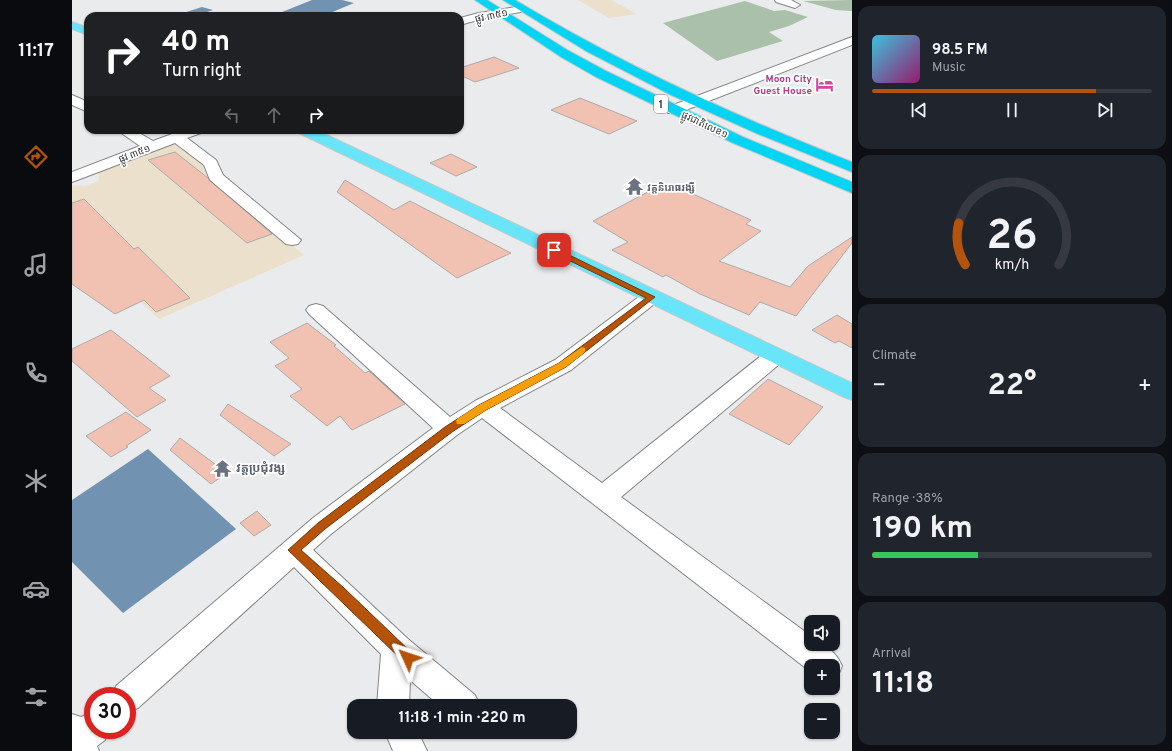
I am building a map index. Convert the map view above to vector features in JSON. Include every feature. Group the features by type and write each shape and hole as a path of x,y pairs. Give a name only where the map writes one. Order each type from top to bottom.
{"highway":[{"name":"ផ្លូវជាតិលេខ១","path":"508,0 586,48 636,73 697,101 852,167"},
{"name":"ផ្លូវជាតិលេខ១","path":"489,4 571,58 673,110 738,140 852,188"}],"main road":[{"path":"72,25 84,30"},
{"path":"312,134 852,392"}],"street":[{"path":"780,0 795,5"},
{"name":"ផ្លូវ ៣៥១","path":"464,20 489,4 522,9"},
{"path":"673,110 852,40"},
{"path":"72,99 84,106"},
{"path":"130,134 150,146"},
{"name":"ផ្លូវ ៣៥១","path":"72,177 185,134"},
{"path":"176,137 211,163 216,177 292,240"},
{"path":"136,689 322,526 449,429 483,407 562,365 651,297"},
{"path":"316,310 449,429"},
{"path":"603,497 775,356"},
{"path":"483,407 495,418 603,497 818,659"},
{"path":"294,550 340,592 397,649 456,699"},
{"path":"393,699 397,649"},
{"path":"404,739 410,751"}],"shaded area":[{"path":"578,0 611,0 637,14 609,18"},
{"path":"172,142 206,165 209,177 304,255 159,319 72,239 72,185 85,186 99,181 98,171"}],"green space":[{"path":"852,0 852,11 836,10 803,1"},
{"path":"745,1 774,11 785,10 808,17 789,26 769,32 783,41 717,61 663,23"}],"water":[{"path":"312,0 342,0 354,3 333,12 282,12"},
{"path":"202,7 213,10 207,12 186,12"},
{"path":"148,449 236,529 123,613 72,562 72,500"}],"building":[{"path":"494,57 519,68 475,82 464,77 464,67"},
{"path":"580,98 637,121 609,134 551,110"},
{"path":"175,152 208,178 272,234 247,243 148,160"},
{"path":"451,154 477,167 456,176 430,163"},
{"path":"345,180 394,210 410,201 511,253 457,278 337,192"},
{"path":"661,185 671,189 675,186 751,220 746,224 761,231 719,261 790,287 808,266 852,237 852,243 796,316 760,302 749,315 700,294 666,275 663,277 612,250 628,242 593,221"},
{"path":"84,199 134,249 138,247 190,298 156,312 144,300 115,314 72,284 72,203"},
{"path":"837,315 852,324 852,348 839,341 835,343 812,330"},
{"path":"307,323 336,345 334,346 365,373 369,371 405,404 352,430 340,416 327,426 290,396 302,389 275,366 289,358 270,342"},
{"path":"111,330 170,376 149,388 166,400 137,417 72,361 72,349"},
{"path":"768,379 823,407 789,445 729,414"},
{"path":"228,404 291,444 274,456 220,415"},
{"path":"126,412 151,430 126,446 128,447 111,457 86,436"},
{"path":"180,438 227,473 211,484 170,450"},
{"path":"257,511 271,525 254,536 240,523"}],"slow traffic":[{"path":"461,421 483,407 562,365 582,350"}],"place":[{"name":"Moon City Guest House","path":"825,84"},
{"name":"វត្តនិរោធរង្សី","path":"634,187"},
{"name":"វត្តប្រជុំវង្ស","path":"223,468"}],"route":[{"path":"408,658 294,550 322,526 449,429 483,407 562,365 651,297 554,250"}]}
